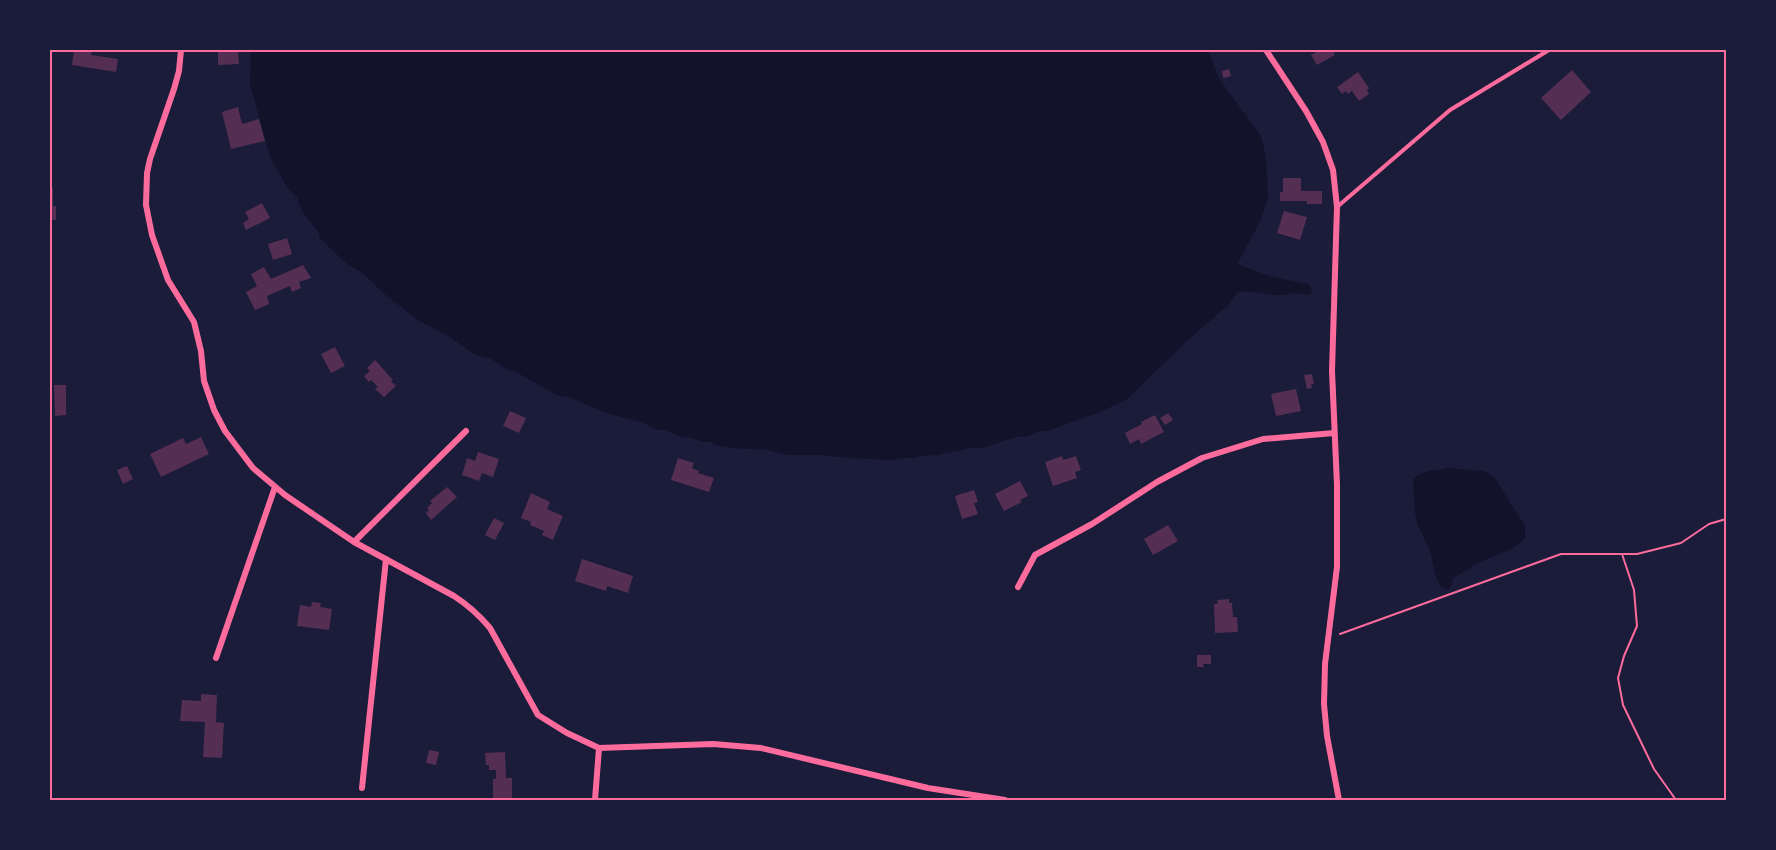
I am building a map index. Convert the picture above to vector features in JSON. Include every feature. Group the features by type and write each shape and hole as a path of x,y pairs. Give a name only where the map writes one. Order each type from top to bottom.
{"street":[{"path":"181,50 179,71 147,173 146,197 149,223 168,280 194,322 201,351 204,381 214,410 225,431 253,468 301,507 354,542 468,605 490,628 538,715 567,733 599,748 713,744 760,748 928,788 1005,801"},
{"path":"1266,50 1323,141 1333,170 1337,207 1332,371 1338,485 1337,557 1335,595 1325,664 1324,704 1327,736 1339,801"},
{"path":"354,542 466,431"},
{"path":"1018,587 1035,555 1092,524 1157,482 1202,458 1263,439 1334,433"},
{"path":"216,658 275,487"},
{"path":"362,788 386,559"},
{"path":"595,801 599,748"}],"lane":[{"path":"1337,207 1450,110 1549,50"}],"path":[{"path":"1328,638 1562,554 1637,554 1681,543 1709,524 1726,519"},
{"path":"1622,554 1634,590 1637,626 1624,656 1618,678 1623,705 1654,769 1676,801"}],"shaded area":[{"path":"251,50 1208,50 1219,79 1261,136 1266,158 1268,197 1261,220 1237,264 1269,276 1308,284 1312,289 1310,295 1238,292 1228,305 1126,400 1097,413 1029,436 1016,437 982,448 893,460 788,455 767,450 715,445 711,442 702,442 658,430 569,397 559,396 491,359 469,351 450,337 418,320 382,292 366,276 348,265 319,237 319,233 299,205 297,197 288,189 270,157 250,84"},
{"path":"1451,467 1484,471 1494,477 1525,526 1525,538 1513,548 1482,561 1453,578 1447,590 1441,587 1436,577 1430,551 1418,525 1413,480 1426,472"}],"building":[{"path":"74,50 92,50 91,55 118,59 116,72 72,65"},
{"path":"218,50 238,50 239,64 218,65"},
{"path":"1320,50 1332,50 1335,55 1317,65 1311,55"},
{"path":"1229,69 1231,76 1223,78 1222,71"},
{"path":"1572,70 1591,92 1561,120 1541,98"},
{"path":"1358,72 1369,88 1367,90 1369,94 1359,101 1352,91 1342,94 1337,87"},
{"path":"238,107 242,124 259,119 265,141 231,149 222,112"},
{"path":"1283,178 1301,178 1301,191 1322,191 1322,204 1307,204 1307,201 1280,201 1280,192 1283,192"},
{"path":"50,188 53,188 56,220 50,220"},
{"path":"262,203 270,218 246,230 243,223 249,219 245,212"},
{"path":"1284,211 1307,217 1300,240 1277,233"},
{"path":"287,238 292,254 273,260 268,244"},
{"path":"303,265 311,278 299,282 301,288 292,292 290,286 267,296 269,304 255,310 246,292 257,286 251,274 264,267 271,279"},
{"path":"335,347 345,366 331,373 321,354"},
{"path":"375,360 396,386 384,397 375,389 378,387 364,376 370,371 367,368"},
{"path":"1312,374 1314,384 1311,384 1312,388 1307,389 1304,375"},
{"path":"54,385 66,385 66,415 55,416"},
{"path":"1296,389 1301,411 1276,416 1271,394"},
{"path":"510,411 526,418 519,433 503,426"},
{"path":"1168,413 1173,420 1165,425 1160,418"},
{"path":"1155,415 1164,432 1141,444 1139,439 1130,444 1125,433"},
{"path":"201,437 209,454 161,477 150,454 183,438 186,444"},
{"path":"478,452 499,459 493,477 482,473 479,481 462,475 467,458 475,461"},
{"path":"1062,456 1063,460 1076,456 1081,470 1075,472 1077,478 1053,486 1045,462"},
{"path":"678,458 694,463 692,468 699,471 698,473 714,478 709,492 671,480"},
{"path":"127,466 133,479 123,484 117,470"},
{"path":"1020,481 1028,496 1020,500 1022,502 1004,511 995,494"},
{"path":"447,487 457,497 431,520 426,513 432,503 430,501"},
{"path":"974,490 978,502 974,503 978,514 962,519 955,496"},
{"path":"531,493 550,502 547,509 563,516 553,540 542,535 544,531 530,525 531,522 521,518"},
{"path":"494,518 504,523 495,540 485,535"},
{"path":"1168,525 1178,541 1153,555 1144,539"},
{"path":"582,559 633,576 628,593 607,586 606,591 575,581"},
{"path":"1229,599 1229,603 1232,603 1233,617 1237,617 1238,632 1215,633 1214,604 1218,604 1217,600"},
{"path":"312,602 321,603 320,607 332,609 329,630 297,626 300,605 311,607"},
{"path":"1197,655 1211,655 1211,664 1197,667"},
{"path":"201,694 217,695 216,722 224,723 222,758 203,757 205,722 180,721 182,700 201,701"},
{"path":"429,750 439,752 436,765 426,763"},
{"path":"505,752 506,778 512,778 512,800 493,800 493,779 496,779 496,770 489,770 485,753"}]}
